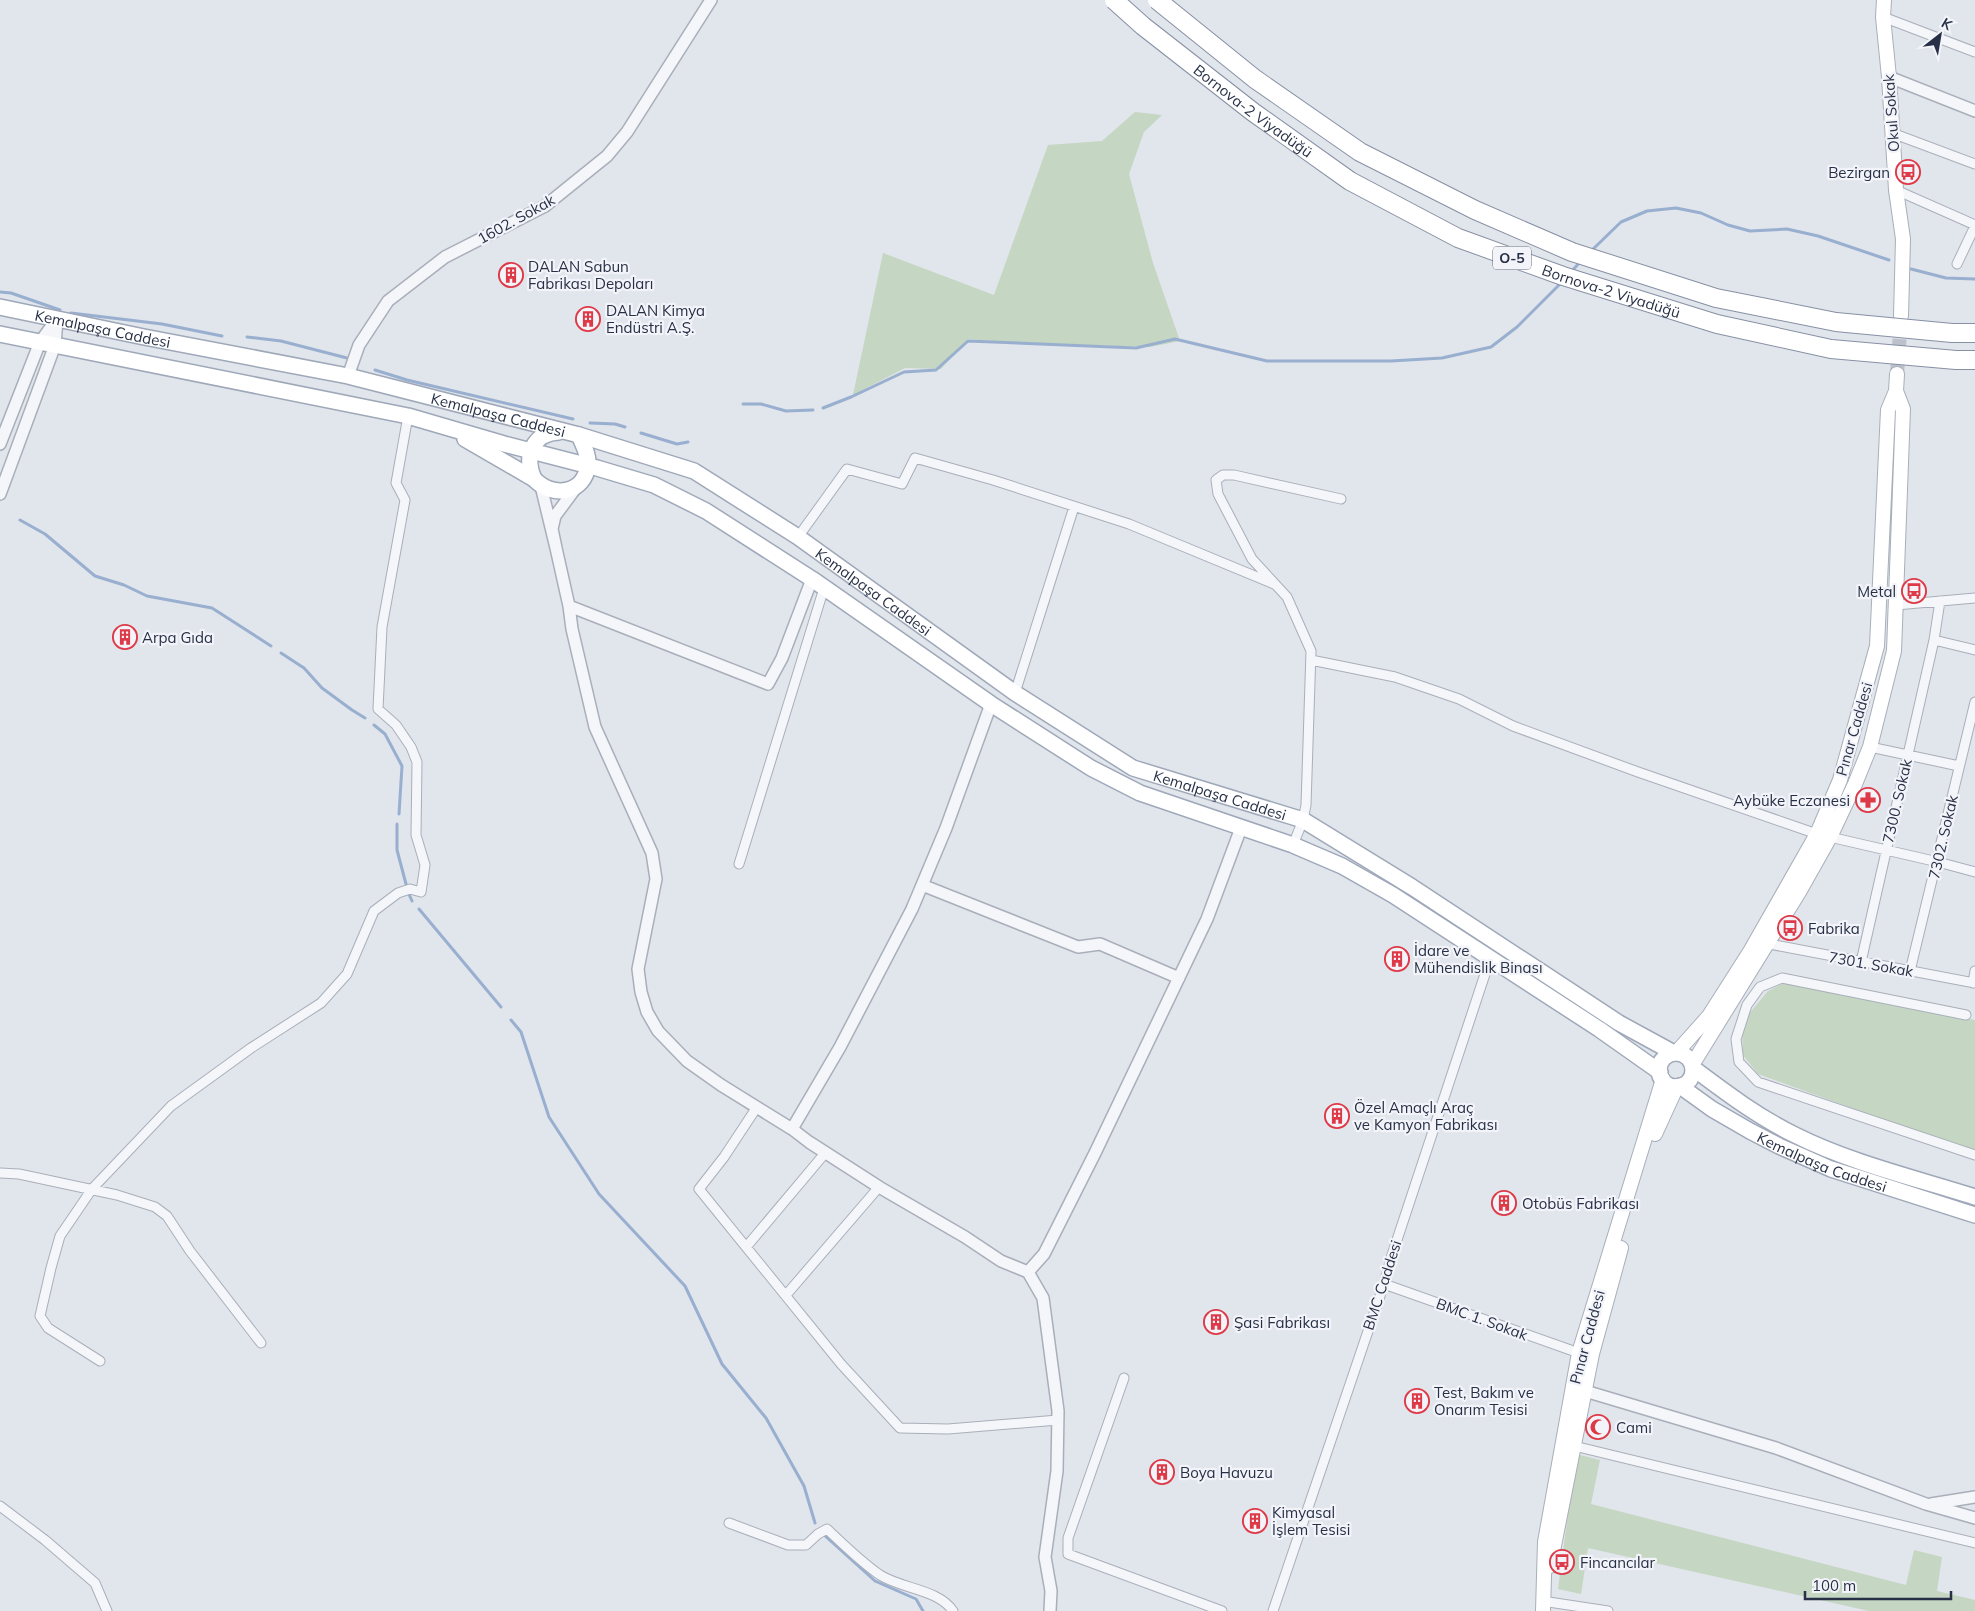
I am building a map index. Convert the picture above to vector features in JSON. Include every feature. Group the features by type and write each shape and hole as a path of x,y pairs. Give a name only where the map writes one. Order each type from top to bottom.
{"highway":[{"name":"Bornova-2 Viyadüğü","path":"1114,0 1252,112 1350,181 1458,238 1563,276 1716,324 1831,349 1975,360"},
{"name":"Bornova-2 Viyadüğü","path":"1157,0 1254,79 1360,152 1475,210 1572,252 1716,298 1836,322 1952,333 1975,333"}],"main road":[{"name":"Okul Sokak","path":"1884,0 1883,17 1896,190 1903,239 1901,316"},
{"name":"Kemalpaşa Caddesi","path":"0,307 348,376 579,435 694,471 798,537 1015,693 1133,768 1303,820 1412,887 1619,1022 1675,1053 1686,1056 1692,1066 1758,1114 1794,1135 1858,1160 1975,1197"},
{"name":"Kemalpaşa Caddesi","path":"0,334 408,416 654,485 706,510 818,584 991,704 1091,768 1140,793 1293,845 1342,866 1384,890 1599,1029 1661,1075 1669,1085 1678,1086 1712,1109 1779,1146 1831,1169 1975,1215"},
{"name":"Pınar Caddesi","path":"1824,836 1877,646 1888,410 1896,391 1897,374"},
{"name":"Pınar Caddesi","path":"1675,1053 1709,1016 1762,942 1855,784 1870,747 1894,651 1903,409 1896,391"},
{"path":"442,426 550,490 560,491 570,489 579,484 585,475 588,466 588,456 579,435"},
{"path":"538,482 530,470 529,460 531,451 536,442 544,436 553,432 563,432"},
{"path":"1678,1086 1690,1079 1692,1066 1715,1031 1762,942"},
{"path":"1661,1075 1663,1059 1675,1053"},
{"name":"Pınar Caddesi","path":"1542,1606 1545,1542 1579,1353 1661,1075"},
{"name":"Pınar Caddesi","path":"1542,1606 1592,1354 1651,1144 1663,1113 1678,1086"}],"street":[{"name":"1602. Sokak","path":"348,376 359,345 388,301 445,257 545,206 607,156 627,132 711,0"},
{"path":"1883,17 1975,52"},
{"path":"1889,77 1975,111"},
{"path":"1892,133 1975,164"},
{"path":"1896,190 1975,225 1957,264"},
{"path":"0,444 57,319"},
{"path":"0,494 47,343"},
{"path":"100,1361 48,1328 40,1316 50,1268 60,1236 92,1189 171,1106 251,1048 321,1003 347,974 374,911 398,894 410,889 421,892 425,865 416,835 417,762 396,725 378,709 382,627 405,500 396,483 408,416"},
{"path":"798,537 847,469 902,484 915,458 993,480 1129,524 1274,584"},
{"path":"1293,845 1303,820 1306,805 1311,651 1287,597 1252,560 1218,494 1216,480 1223,475 1234,476 1341,499"},
{"path":"538,482 556,548"},
{"path":"579,484 555,516 552,528 569,606 572,629 595,727 652,853 656,879 638,969 641,992 647,1012 658,1031 687,1061 721,1085 792,1129 879,1187 965,1237 1001,1261 1028,1272 1043,1298 1058,1420 1058,1471 1045,1557 1051,1591 1050,1611"},
{"path":"1015,693 1074,507"},
{"path":"569,606 768,684 818,584"},
{"path":"739,864 818,584"},
{"path":"1896,605 1975,598"},
{"name":"7300. Sokak","path":"1860,962 1934,640 1940,601"},
{"path":"1934,640 1975,650"},
{"path":"1311,660 1395,676 1459,699 1513,726 1638,772 1824,836 1975,872"},
{"name":"7302. Sokak","path":"1910,971 1938,862 1975,702"},
{"path":"792,1129 840,1047 912,910 946,828 991,704"},
{"path":"1870,747 1959,766"},
{"path":"1028,1272 1044,1254 1073,1198 1179,978 1207,919 1241,828"},
{"path":"922,885 1078,947 1100,944 1179,978"},
{"name":"7301. Sokak","path":"1762,942 1974,983"},
{"name":"BMC Caddesi","path":"1273,1611 1384,1284 1392,1254 1490,958"},
{"path":"1974,983 1975,971"},
{"path":"1966,1015 1782,978 1760,987 1747,1005 1736,1039 1739,1062 1758,1082 1975,1155"},
{"path":"757,1107 724,1157 699,1190 747,1246 841,1364 900,1428 948,1429 1058,1420"},
{"path":"747,1246 826,1152"},
{"path":"0,1172 92,1189 155,1207 167,1216 190,1252 261,1343"},
{"path":"786,1295 879,1187"},
{"name":"BMC 1. Sokak","path":"1384,1284 1579,1353"},
{"path":"1124,1378 1068,1538 1068,1554 1222,1611"},
{"path":"1585,1391 1776,1448 1926,1504 1975,1518"},
{"path":"1574,1446 1975,1544"},
{"path":"1926,1504 1975,1497"},
{"path":"0,1506 45,1540 95,1583 107,1611"},
{"path":"729,1522 788,1545 806,1544 827,1529 880,1575 930,1595 948,1605 953,1611"},
{"path":"1542,1606 1608,1611"}],"green space":[{"path":"1135,112 1162,115 1144,132 1129,174 1153,263 1180,341 1150,347 1016,343 968,339 941,369 905,368 853,395 883,253 994,295 1048,145 1102,141"},
{"path":"1784,983 1975,1020 1975,1153 1758,1074 1743,1055 1742,1022 1768,991"},
{"path":"1576,1454 1600,1460 1591,1504 1906,1585 1914,1550 1942,1557 1937,1591 1975,1600 1975,1611 1869,1611 1588,1548 1581,1594 1558,1589"}],"waterway":[{"path":"1590,252 1621,222 1647,211 1676,208 1701,213 1728,225 1750,231 1787,229 1818,236 1889,260"},
{"path":"1571,272 1580,262"},
{"path":"1911,269 1946,278 1975,279"},
{"path":"823,408 904,372 936,370 968,341 1136,348 1175,339 1267,361 1391,361 1442,358 1491,347 1517,327 1562,282"},
{"path":"0,292 11,293 60,310"},
{"path":"71,313 162,324 222,336"},
{"path":"247,337 281,341 347,358"},
{"path":"375,370 407,380 573,419"},
{"path":"743,404 761,404 786,411 813,410"},
{"path":"590,423 615,424 625,427"},
{"path":"641,433 677,444 688,442"},
{"path":"20,520 45,534 95,576 124,585 147,596 212,608 271,646"},
{"path":"281,653 304,668 322,688 365,718"},
{"path":"374,725 385,734 402,766 399,814"},
{"path":"397,824 397,850 406,884"},
{"path":"408,892 412,901"},
{"path":"419,909 501,1007"},
{"path":"511,1020 521,1032 549,1117 599,1194 685,1286 722,1364 766,1418 804,1486 815,1523"},
{"path":"823,1534 875,1581 916,1599 923,1611"}],"tunnel":[{"path":"1897,374 1901,320"}],"place":[{"name":"Bezirgan","path":"1908,172"},
{"name":"DALAN Sabun Fabrikası Depoları","path":"511,275"},
{"name":"DALAN Kimya Endüstri A.Ş.","path":"588,319"},
{"name":"Metal","path":"1914,591"},
{"name":"Arpa Gıda","path":"125,637"},
{"name":"Aybüke Eczanesi","path":"1868,800"},
{"name":"Fabrika","path":"1790,928"},
{"name":"İdare ve Mühendislik Binası","path":"1397,959"},
{"name":"Özel Amaçlı Araç ve Kamyon Fabrikası","path":"1337,1116"},
{"name":"Otobüs Fabrikası","path":"1504,1203"},
{"name":"Şasi Fabrikası","path":"1216,1322"},
{"name":"Test, Bakım ve Onarım Tesisi","path":"1417,1401"},
{"name":"Cami","path":"1598,1427"},
{"name":"Boya Havuzu","path":"1162,1472"},
{"name":"Kimyasal İşlem Tesisi","path":"1255,1521"},
{"name":"Fincancılar","path":"1562,1562"}]}
